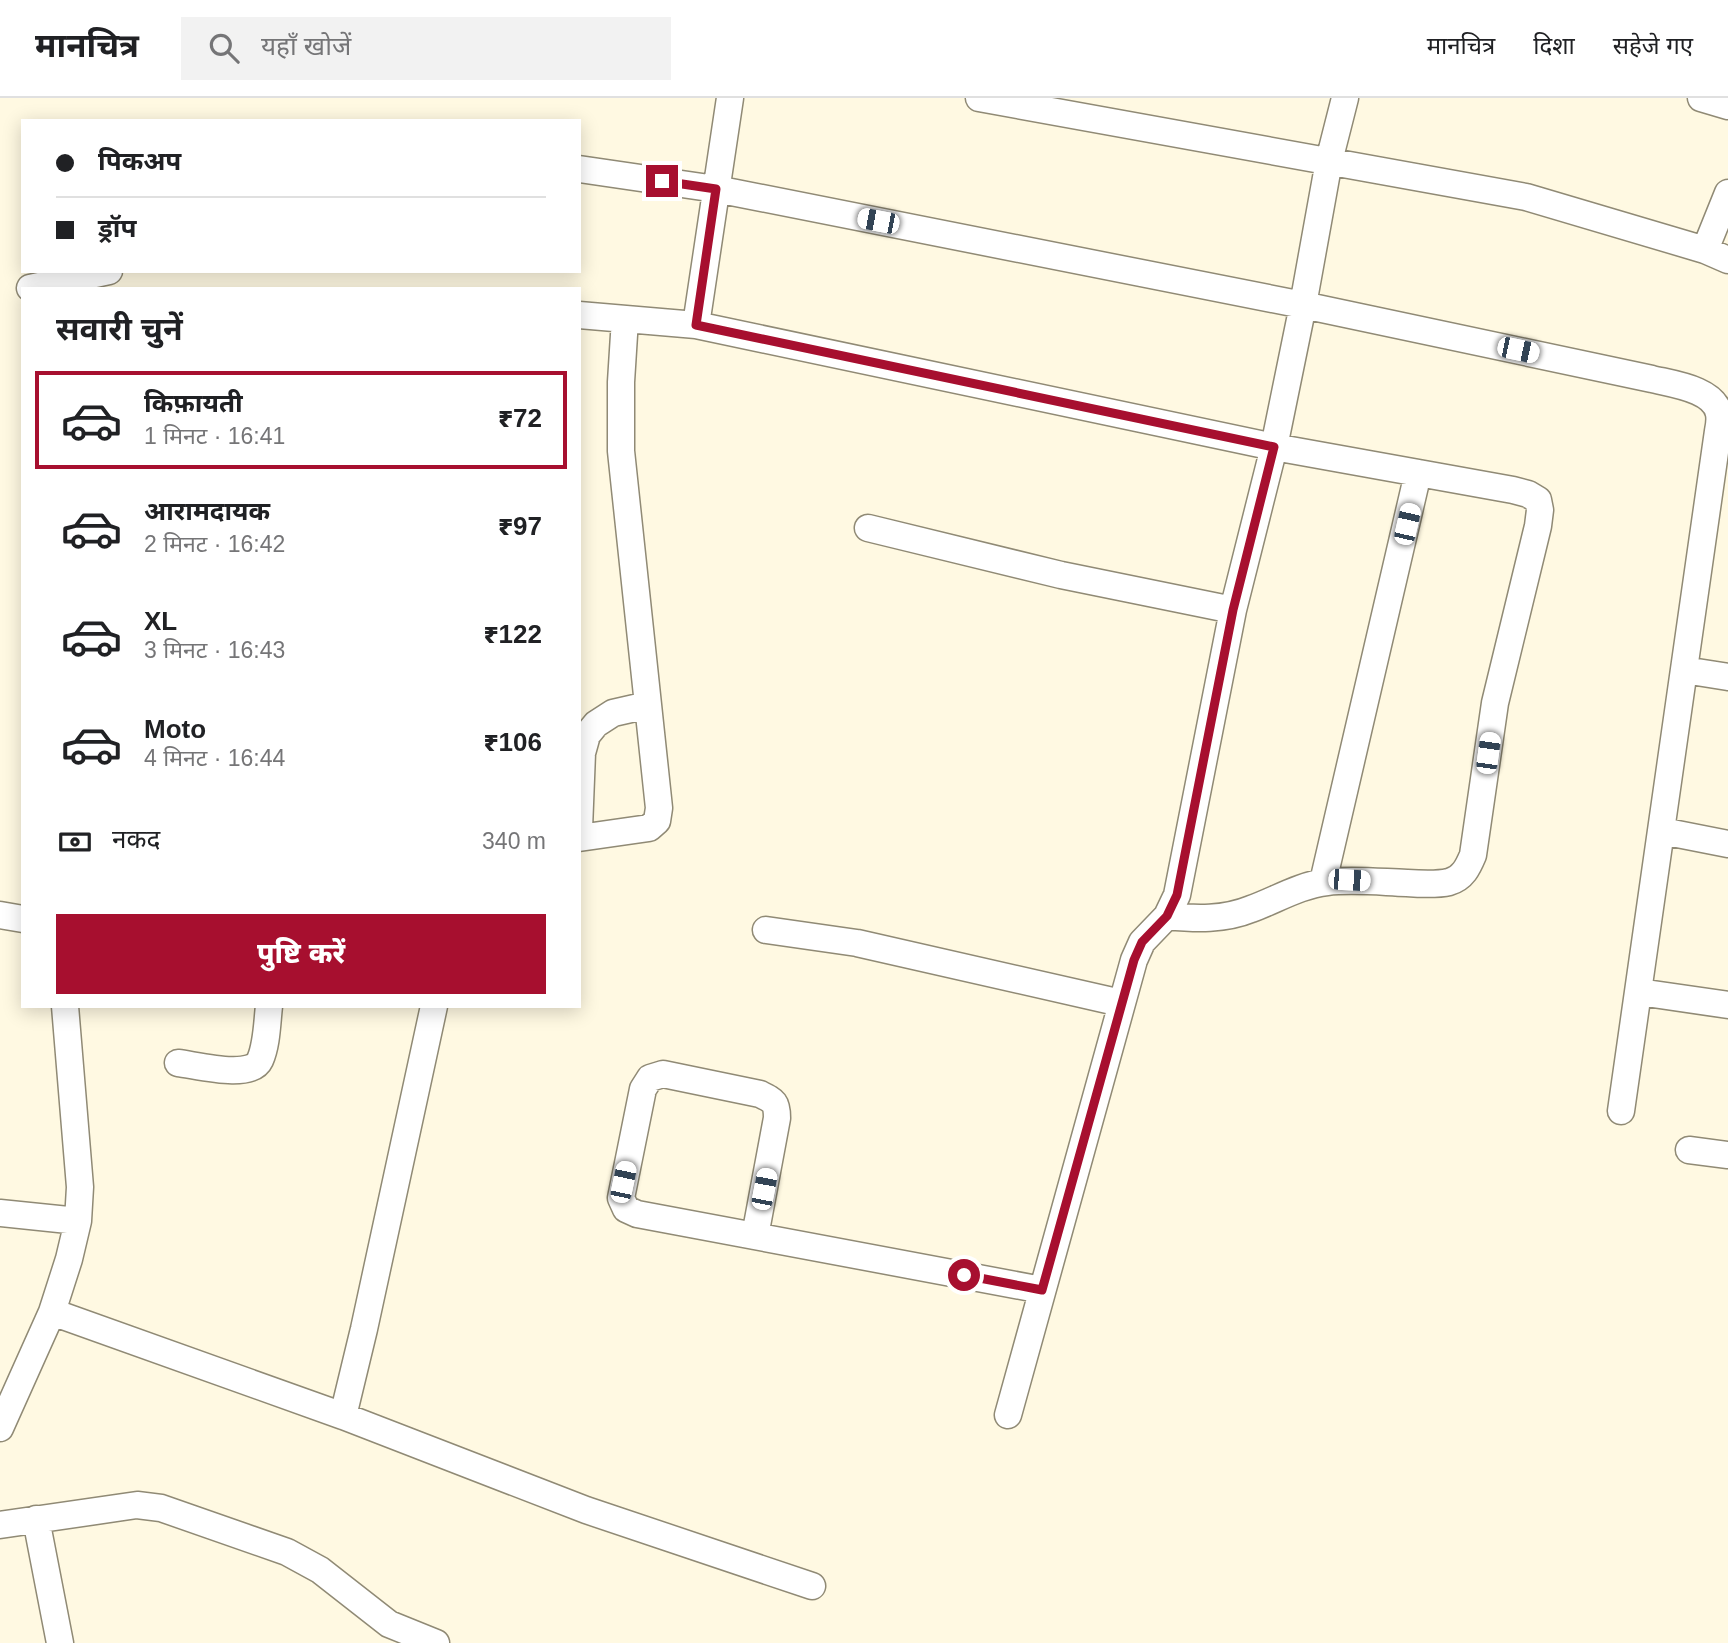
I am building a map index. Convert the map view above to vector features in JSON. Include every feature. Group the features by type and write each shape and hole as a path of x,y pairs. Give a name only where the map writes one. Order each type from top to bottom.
{"street":[{"path":"696,325 730,98"},
{"path":"979,98 1526,197 1717,255 1728,193"},
{"path":"1008,1415 1134,960 1142,942 1167,916 1177,895 1233,610 1274,447 1329,161 1345,98"},
{"path":"1701,98 1728,106"},
{"path":"581,169 716,189 1303,305 1652,379 1704,393 1713,400 1719,413 1718,431 1621,1111"},
{"path":"35,287 100,273"},
{"path":"581,315 696,325 1274,447 1528,494 1538,500 1540,510 1495,703 1473,855 1466,871 1452,881 1434,884 1349,880 1324,883 1289,892 1250,910 1222,917 1196,919 1167,916"},
{"path":"581,838 649,828 657,821 659,808 621,451 625,319"},
{"path":"1324,883 1418,473"},
{"path":"868,528 1061,575 1233,610"},
{"path":"1685,670 1728,677"},
{"path":"581,778 582,752 587,735 596,724 613,713 648,705"},
{"path":"1662,831 1728,844"},
{"path":"0,915 21,919"},
{"path":"766,930 857,943 1121,1003"},
{"path":"1639,992 1728,1005"},
{"path":"0,1428 52,1312 78,1221 80,1187 65,1008"},
{"path":"178,1063 236,1071 252,1069 259,1063 264,1049 270,1008"},
{"path":"343,1416 373,1291 434,1008"},
{"path":"755,1236 777,1118 773,1101 760,1094 663,1074 650,1078 643,1089 623,1182 621,1198 626,1209 637,1214 1042,1290"},
{"path":"1689,1150 1728,1155"},
{"path":"0,1213 78,1221"},
{"path":"52,1312 343,1416 586,1510 812,1587"},
{"path":"0,1525 138,1505 161,1508 288,1552 320,1570 387,1633 436,1643"},
{"path":"36,1519 60,1643"}],"route":[{"path":"662,181 716,189 696,325 1274,447 1233,610 1177,895 1167,916 1142,942 1134,960 1042,1290 964,1275"}]}
